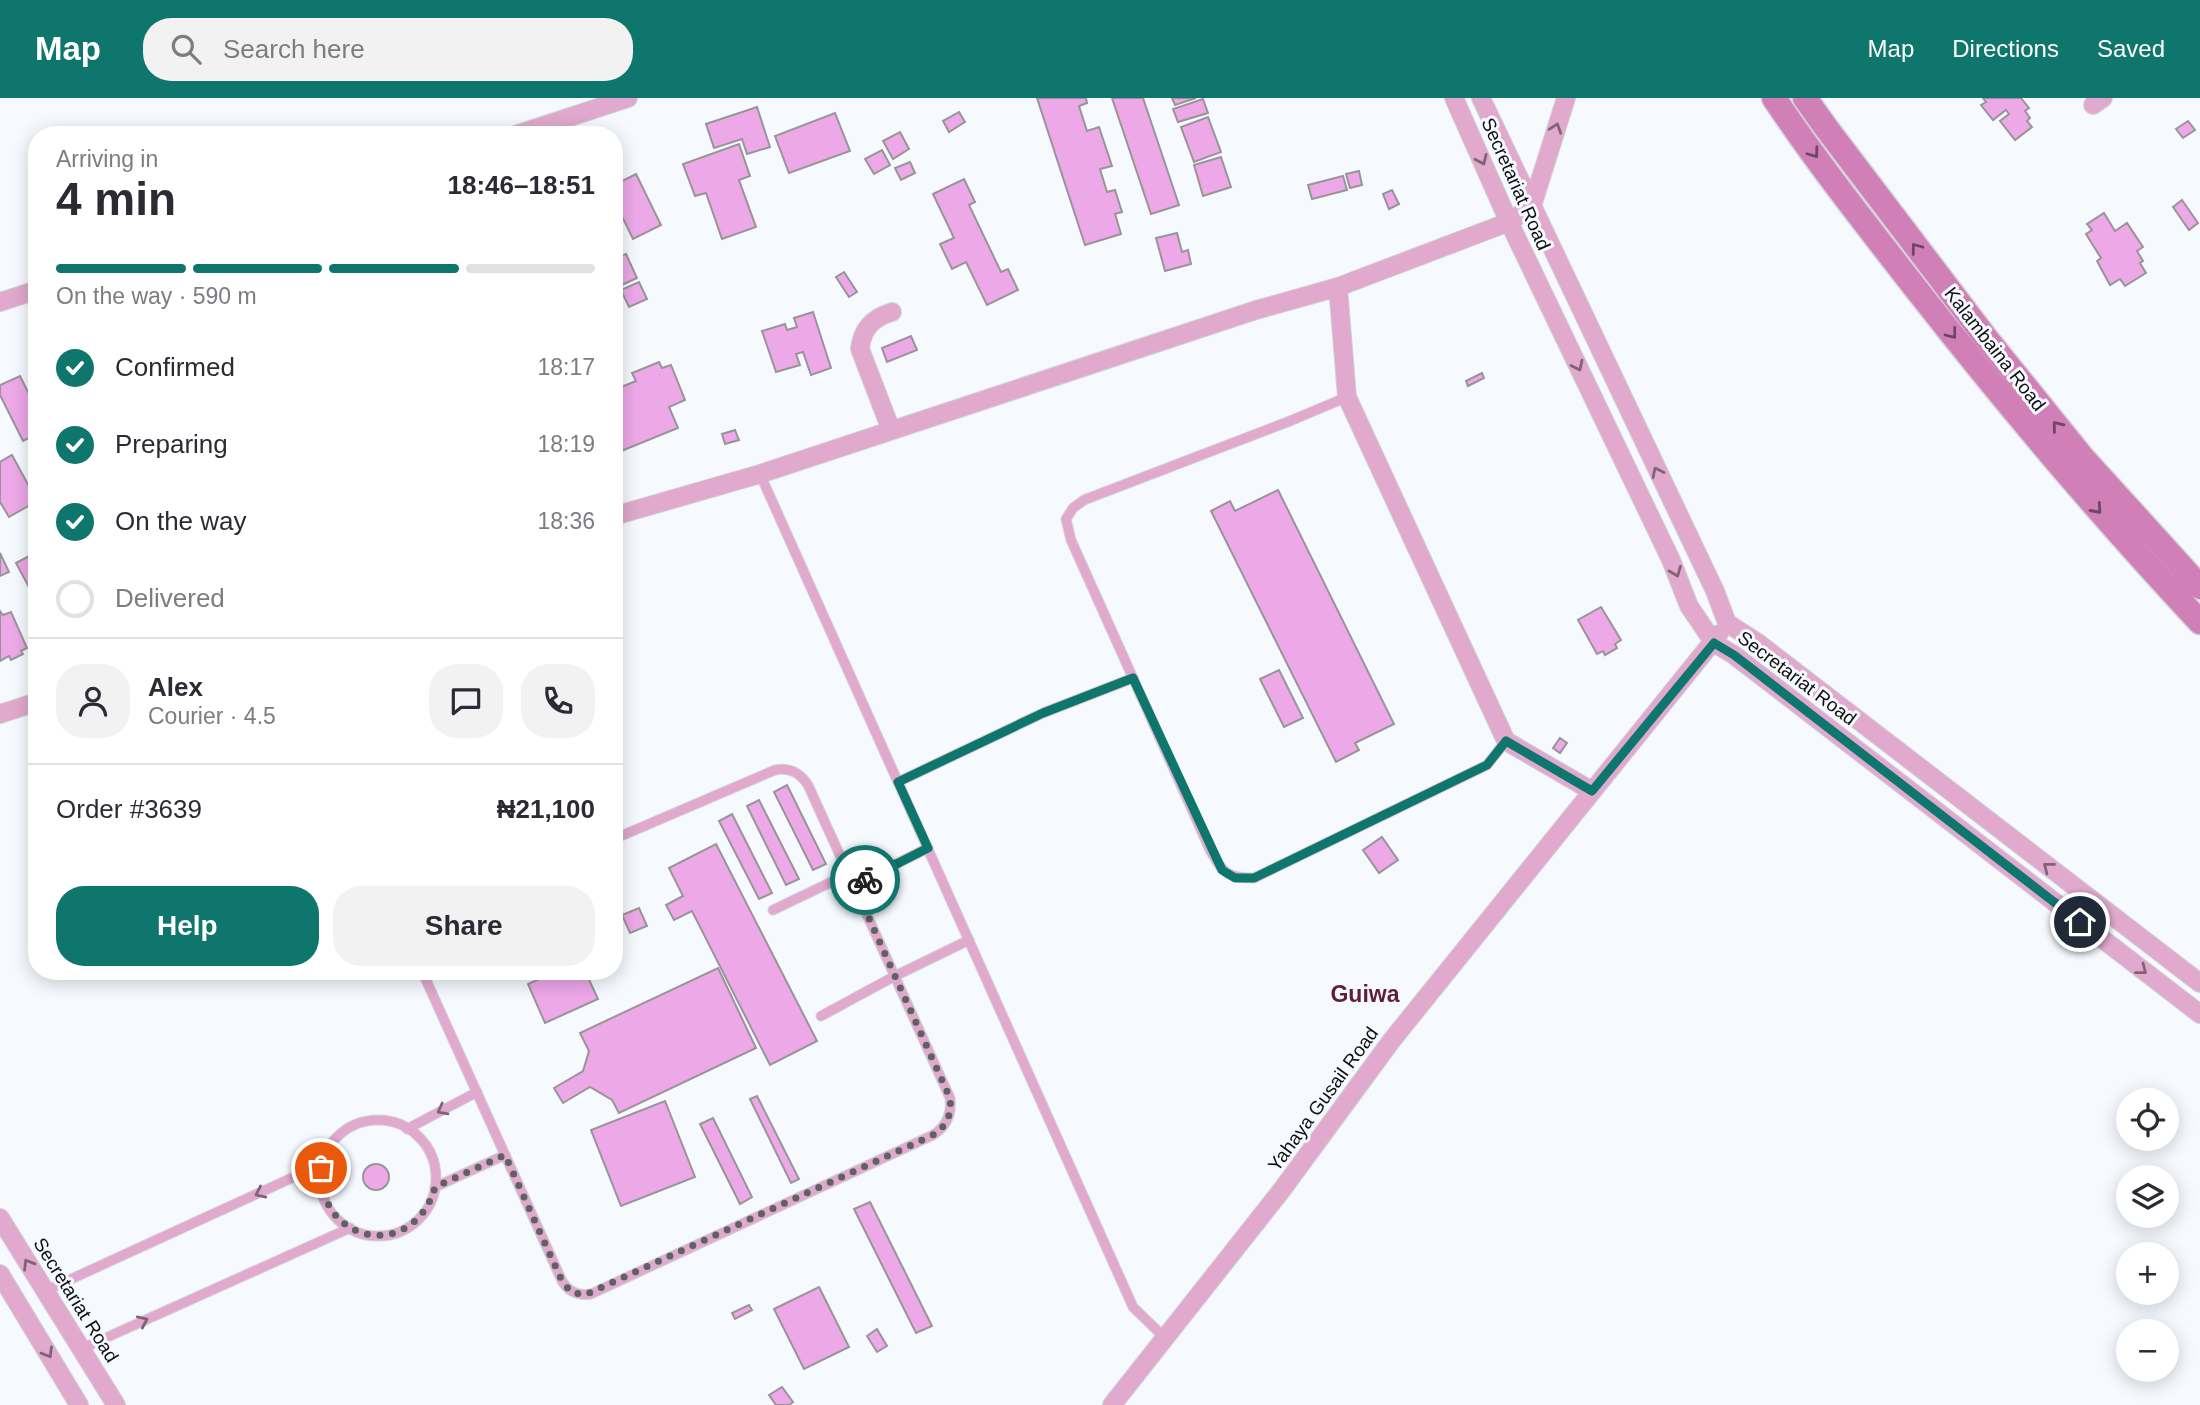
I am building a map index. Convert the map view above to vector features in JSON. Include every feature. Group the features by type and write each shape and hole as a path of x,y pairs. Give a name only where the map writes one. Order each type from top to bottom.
{"main road":[{"path":"1774,98 1868,227 1964,350 2080,491 2200,622"},
{"name":"Kalambaina Road","path":"1805,98 1826,130 1984,337 2082,457 2200,587"}],"street":[{"name":"Secretariat Road","path":"1454,98 1509,222 1671,560 1689,606 1714,643 1744,663 2200,1014"},
{"name":"Secretariat Road","path":"1481,98 1715,592 1727,623 1758,643 2200,983"},
{"path":"623,513 760,474 1243,315 1338,287 1509,222 1532,206 1566,98"},
{"path":"540,126 620,99"},
{"path":"1338,287 1347,397 1506,741 1592,791"},
{"path":"0,302 28,293"},
{"path":"891,430 860,349 861,337 869,324 892,312"},
{"name":"Yahaya Gusail Road","path":"1112,1405 1281,1191 1392,1040 1714,643 1727,623"},
{"path":"0,714 28,705"},
{"name":"Secretariat Road","path":"0,1218 116,1405"},
{"path":"0,1274 79,1405"}],"lane":[{"path":"1347,397 1084,500 1073,508 1066,519 1071,540 1211,852 1222,870 1235,878 1254,878 1487,765 1506,741"},
{"path":"760,474 1133,1307 1166,1339"},
{"path":"898,782 1043,713 1133,678"},
{"path":"426,980 562,1281 571,1292 591,1294 933,1135 945,1125 951,1112 950,1098 808,785 800,774 788,769 775,770 623,835"},
{"path":"854,885 928,848"},
{"path":"774,910 848,874"},
{"path":"821,1016 969,940"},
{"path":"407,1129 477,1092"},
{"path":"387,1121 407,1129 421,1139 428,1150 436,1174 435,1187 426,1211 407,1228 382,1236 369,1235 351,1228 336,1217 328,1206 321,1181 322,1164 331,1145 340,1135 362,1122 387,1121"},
{"path":"435,1187 505,1155"},
{"path":"45,1291 322,1164"},
{"path":"81,1349 351,1228"}],"building":[{"path":"1037,98 1086,98 1087,103 1079,106 1087,131 1099,127 1112,166 1100,169 1107,192 1115,190 1122,212 1115,214 1121,234 1085,245"},
{"path":"1112,98 1143,98 1179,205 1151,214"},
{"path":"1172,98 1196,98 1175,105"},
{"path":"1983,98 2021,98 2029,108 2025,111 2030,118 2027,121 2032,127 2015,140 2000,121 2009,114 2006,110 1993,120 1981,105 1986,102"},
{"path":"1203,99 1208,113 1178,122 1173,109"},
{"path":"757,107 770,147 747,154 742,139 714,148 706,124"},
{"path":"959,112 965,122 949,132 943,121"},
{"path":"835,113 850,151 789,173 775,136"},
{"path":"1208,117 1221,152 1194,162 1181,127"},
{"path":"2188,121 2195,130 2183,138 2176,129"},
{"path":"900,132 909,149 893,159 883,141"},
{"path":"739,144 750,176 739,180 756,227 722,239 706,193 695,196 683,164"},
{"path":"882,150 890,165 874,174 865,159"},
{"path":"1221,157 1231,187 1203,196 1194,165"},
{"path":"910,162 915,173 901,180 895,168"},
{"path":"1359,171 1362,185 1350,188 1346,174"},
{"path":"636,174 661,225 633,239 623,218 623,180"},
{"path":"1343,176 1347,190 1312,199 1308,185"},
{"path":"964,179 975,202 969,205 1001,272 1008,269 1018,290 987,305 966,262 952,269 940,244 954,238 933,194"},
{"path":"1392,190 1399,204 1389,209 1383,194"},
{"path":"2182,200 2198,223 2189,230 2173,207"},
{"path":"2104,213 2115,231 2127,223 2143,247 2137,251 2146,273 2125,286 2120,279 2110,285 2097,261 2101,258 2086,234 2092,230 2087,224"},
{"path":"1177,233 1182,252 1188,250 1191,264 1165,271 1156,238"},
{"path":"626,254 637,278 623,285 623,255"},
{"path":"844,272 857,292 849,297 836,277"},
{"path":"639,282 647,299 629,307 623,289"},
{"path":"813,312 831,368 811,375 803,352 796,354 800,365 776,372 762,331 785,324 787,330 797,327 794,318"},
{"path":"911,336 917,350 887,362 882,348"},
{"path":"659,362 662,368 671,365 685,400 669,407 678,428 623,450 623,386 636,381 632,373"},
{"path":"1482,373 1484,378 1468,386 1466,381"},
{"path":"20,376 28,392 28,438 23,441 0,395 0,385"},
{"path":"735,430 739,440 725,444 722,434"},
{"path":"12,455 28,484 28,506 9,517 0,502 0,462"},
{"path":"1278,490 1394,724 1355,743 1359,750 1336,762 1211,511 1230,501 1235,511"},
{"path":"0,553 9,572 0,576"},
{"path":"28,557 28,585 16,563"},
{"path":"1601,607 1621,640 1615,644 1617,648 1605,655 1603,651 1597,654 1578,620"},
{"path":"0,611 3,615 11,612 27,648 21,651 23,654 11,660 9,656 0,661"},
{"path":"1279,670 1303,718 1284,727 1260,679"},
{"path":"1560,738 1567,743 1560,753 1553,748"},
{"path":"787,785 826,864 813,870 774,792"},
{"path":"759,800 799,879 786,885 747,806"},
{"path":"732,814 772,893 759,899 719,821"},
{"path":"1382,837 1398,860 1379,873 1363,850"},
{"path":"716,844 817,1041 770,1065 692,911 674,920 666,905 683,896 669,868"},
{"path":"639,908 647,926 630,933 623,915"},
{"path":"718,968 756,1048 619,1113 612,1100 590,1087 563,1103 554,1088 583,1071 589,1051 580,1033"},
{"path":"537,980 589,980 598,999 545,1023 528,984"},
{"path":"757,1096 799,1179 791,1183 750,1099"},
{"path":"665,1101 695,1177 621,1206 591,1130"},
{"path":"713,1118 752,1197 740,1204 700,1124"},
{"path":"376,1164 385,1168 389,1177 385,1186 376,1190 367,1186 363,1177 367,1168"},
{"path":"870,1202 932,1326 916,1333 854,1209"},
{"path":"819,1287 849,1347 804,1369 774,1309"},
{"path":"749,1305 752,1310 735,1319 732,1313"},
{"path":"877,1329 887,1346 877,1352 867,1336"},
{"path":"782,1387 793,1402 789,1405 776,1405 769,1395"}],"way so far":[{"path":"321,1168 323,1194 336,1217 357,1231 382,1236 407,1228 417,1221 432,1200 435,1187 505,1155 562,1281 571,1292 585,1295 933,1135 949,1118 950,1098 854,885 865,880"}],"district":[{"name":"Guiwa","path":"1365,994"}],"route":[{"path":"865,880 928,848 898,782 1043,713 1133,678 1211,852 1222,870 1235,878 1254,878 1487,765 1506,741 1592,791 1714,643 1734,655 2080,922"}]}
